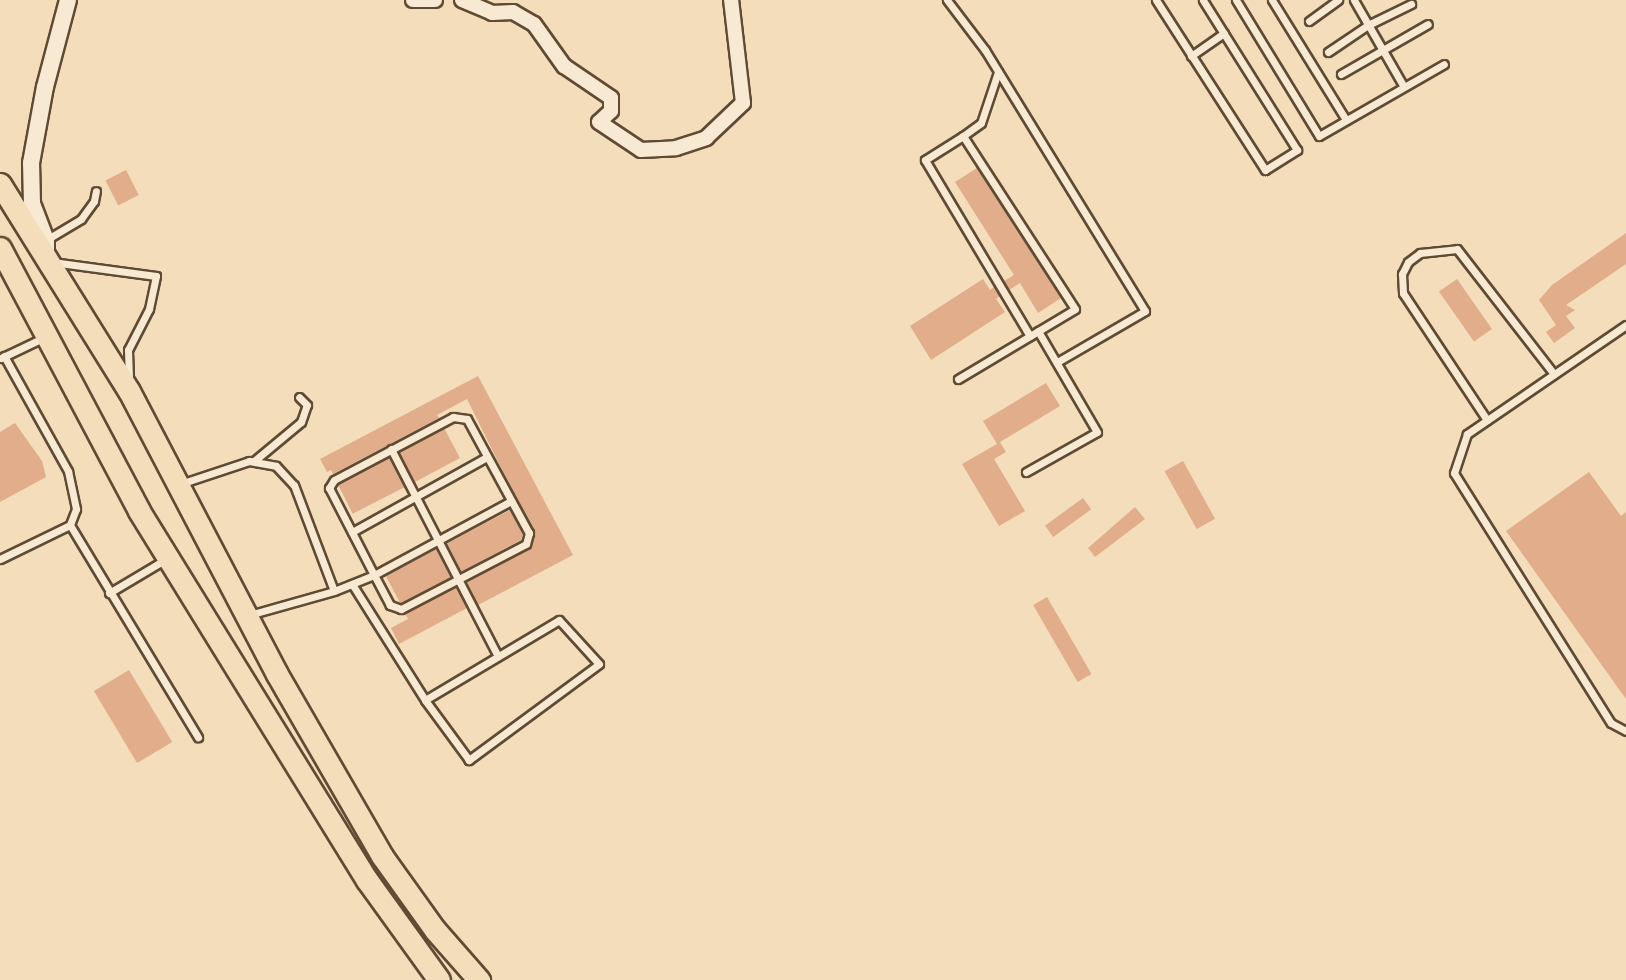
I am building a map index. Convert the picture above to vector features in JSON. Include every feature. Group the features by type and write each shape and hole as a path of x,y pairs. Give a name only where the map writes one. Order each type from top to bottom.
{"main road":[{"path":"0,184 46,261 129,390 247,615 382,856 435,930 479,980"},
{"path":"3,256 139,511 367,880 439,980"}],"street":[{"path":"46,261 46,240 32,203 31,163 45,87 68,0"},
{"path":"413,0 435,0"},
{"path":"462,0 492,13 513,12 534,24 564,66 611,98 611,111 599,122 640,150 676,148 706,138 742,103 731,0"}],"lane":[{"path":"947,0 998,72 1145,311 1057,362"},
{"path":"1156,0 1265,170 1297,150 1203,0"},
{"path":"1236,0 1319,136 1444,64"},
{"path":"1272,0 1346,120"},
{"path":"1309,21 1338,0"},
{"path":"1354,0 1404,87"},
{"path":"1328,52 1368,25 1411,4"},
{"path":"1341,74 1428,24"},
{"path":"1191,56 1224,33"},
{"path":"998,72 981,123 925,160 1030,336"},
{"path":"958,379 1075,309 963,136"},
{"path":"46,240 81,219 94,201 96,191"},
{"path":"1487,420 1403,293 1402,274 1408,262 1420,253 1457,249 1554,374"},
{"path":"46,261 156,276 149,309 128,350 129,390"},
{"path":"1626,325 1467,434 1454,473 1611,723 1626,731"},
{"path":"1026,472 1097,432 1038,331"},
{"path":"0,559 70,525 76,509 68,471 2,357 47,336"},
{"path":"254,461 301,422 307,405 298,397"},
{"path":"453,417 467,419 530,533 526,544 401,609 390,604 329,488 334,480 391,449 453,417"},
{"path":"391,449 498,656"},
{"path":"352,532 487,457"},
{"path":"179,484 236,464 254,461 276,466 294,485 334,591"},
{"path":"247,615 334,591 374,575 511,501"},
{"path":"70,525 198,737"},
{"path":"109,593 168,558"},
{"path":"352,584 425,700 469,760 599,664 559,620 425,700"}],"building":[{"path":"977,168 1061,298 1038,313 1020,283 1009,290 1004,281 1014,275 955,182"},
{"path":"126,170 139,195 118,205 106,180"},
{"path":"1626,233 1626,264 1566,305 1575,310 1566,316 1575,328 1554,343 1546,332 1556,325 1539,300 1552,285"},
{"path":"983,279 990,290 994,287 1000,296 996,299 1005,312 931,360 910,326"},
{"path":"1457,279 1492,329 1474,342 1439,292"},
{"path":"478,376 573,555 478,605 466,582 529,549 534,534 467,399 437,415 439,418 333,474 331,470 327,472 320,459"},
{"path":"1046,383 1060,406 1000,442 1006,452 994,459 1025,511 999,526 962,464 997,444 983,421"},
{"path":"15,423 42,461 46,477 0,502 0,432"},
{"path":"444,428 460,458 415,482 399,452"},
{"path":"389,457 404,487 353,514 337,483"},
{"path":"1183,461 1215,519 1197,529 1165,471"},
{"path":"1589,472 1621,516 1626,512 1626,699 1506,531"},
{"path":"1083,498 1091,509 1053,537 1045,526"},
{"path":"1135,507 1145,519 1095,557 1088,548"},
{"path":"510,510 523,534 521,540 461,572 446,544"},
{"path":"436,549 451,577 401,604 386,576"},
{"path":"456,587 467,608 399,644 391,628 408,619 405,613"},
{"path":"1047,597 1092,674 1078,682 1033,605"},
{"path":"129,670 172,742 137,763 94,691"}]}
